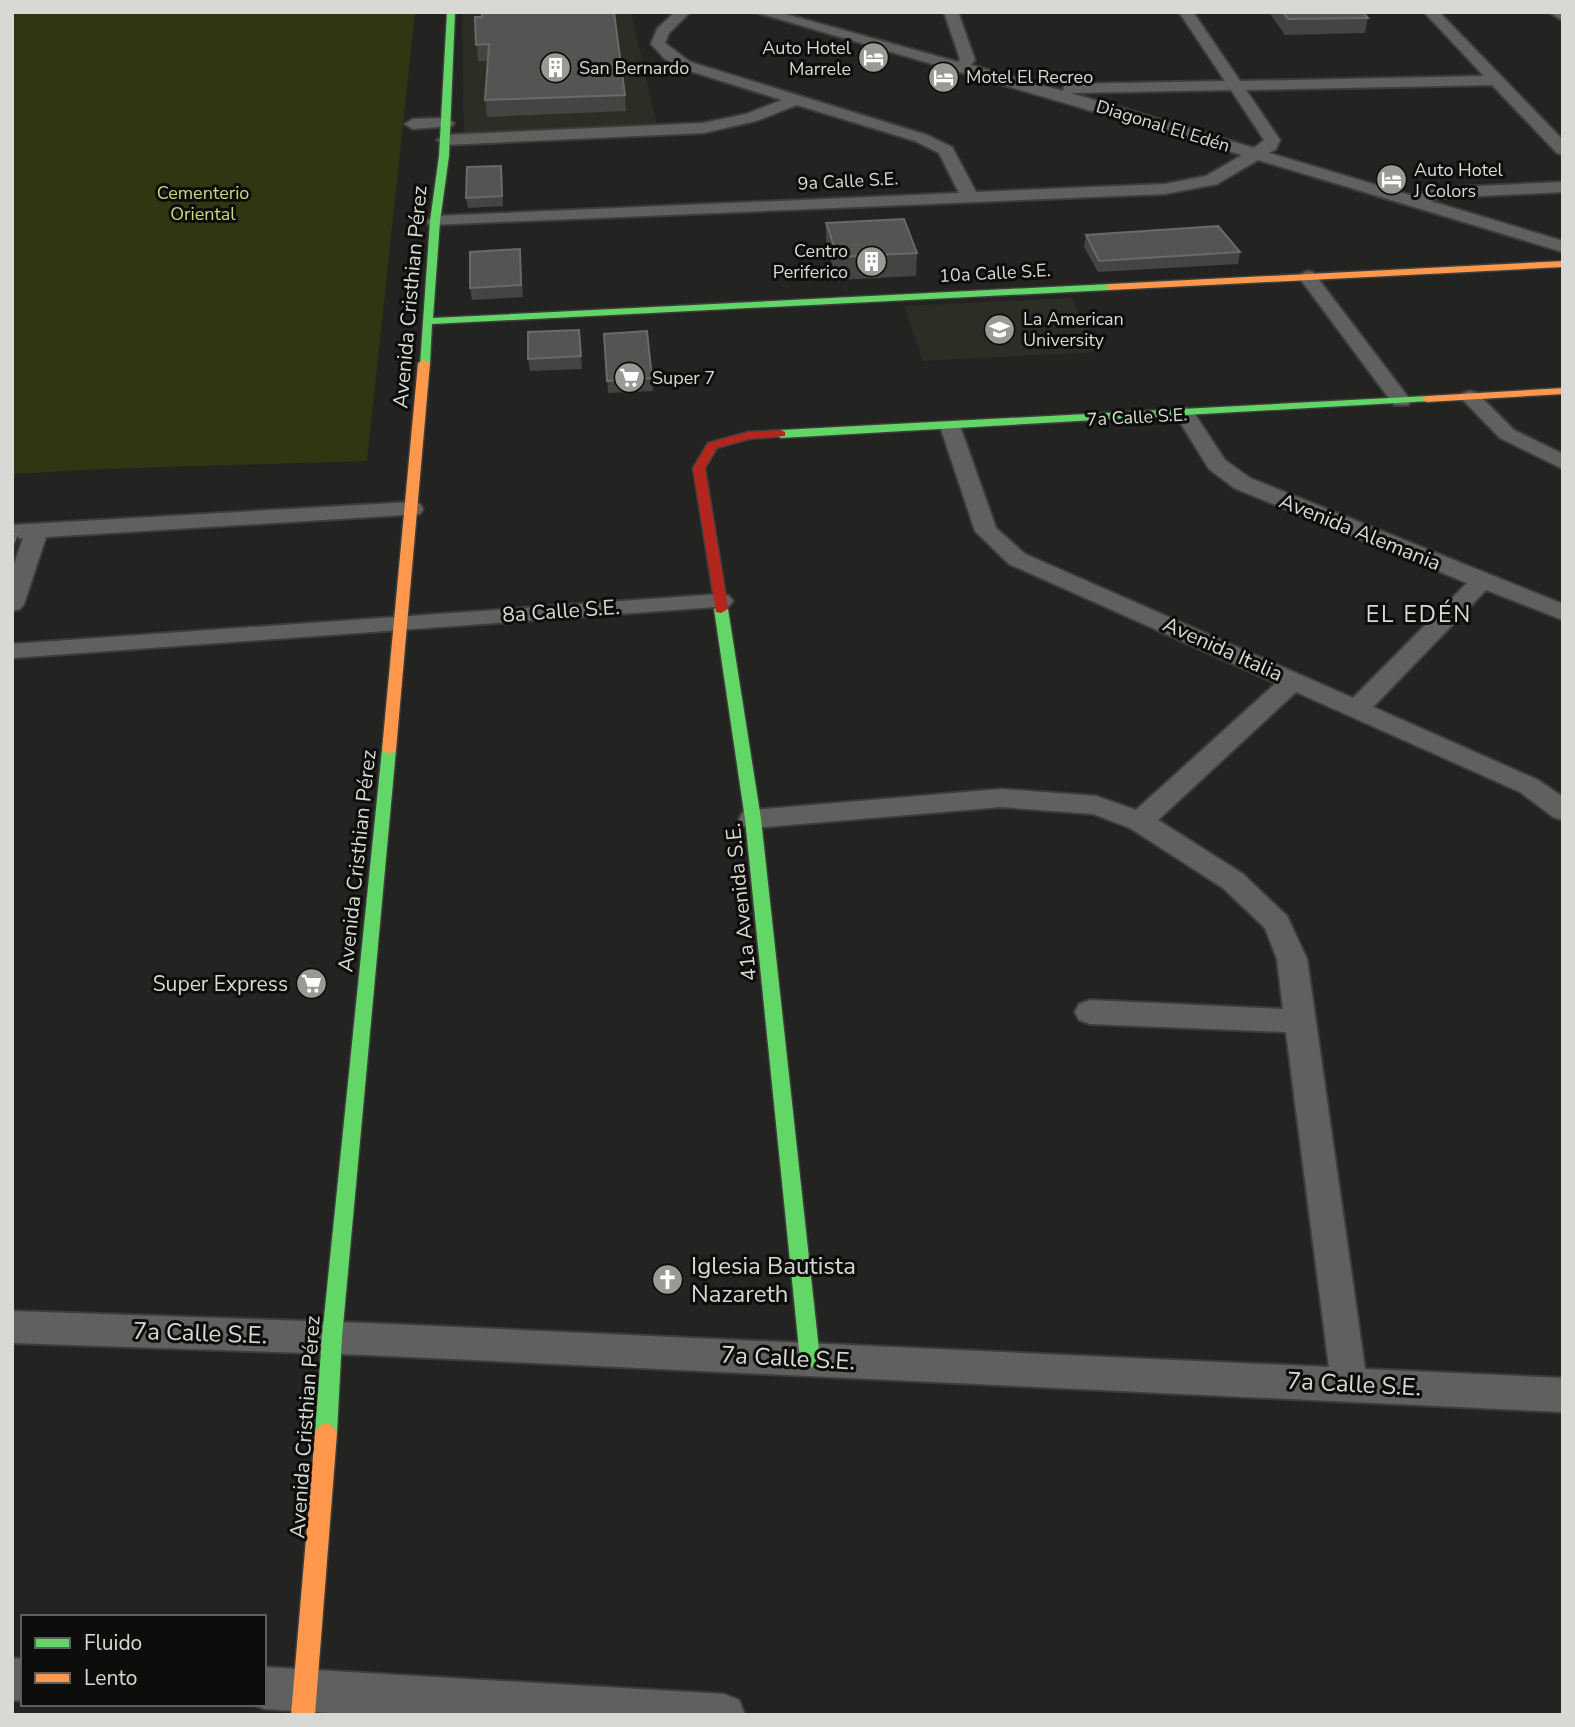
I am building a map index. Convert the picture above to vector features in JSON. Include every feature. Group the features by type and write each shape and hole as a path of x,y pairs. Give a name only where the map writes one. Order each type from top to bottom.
{"street":[{"name":"Avenida Cristhian Pérez","path":"304,1702 319,1534 332,1337 412,509 435,220 445,140 452,12"},
{"path":"683,12 662,32 658,44 670,56 685,65 921,138 946,150 970,197"},
{"name":"Diagonal El Edén","path":"762,12 1050,92 1563,247"},
{"path":"951,12 968,60 960,68"},
{"path":"1186,12 1272,140 1270,146 1256,154"},
{"path":"1431,12 1563,149"},
{"path":"1556,12 1563,17"},
{"path":"1050,92 1068,89 1497,80"},
{"path":"445,140 703,128 750,118 797,99"},
{"path":"412,124 446,123"},
{"name":"9a Calle S.E.","path":"435,220 1165,189 1211,180 1256,154"},
{"path":"1416,201 1438,193 1563,187"},
{"name":"10a Calle S.E.","path":"429,321 1563,264"},
{"path":"1307,276 1401,401"},
{"name":"7a Calle S.E.","path":"712,446 748,436 1185,414 1563,391"},
{"path":"1470,397 1507,434 1563,463"},
{"name":"Avenida Alemania","path":"1185,414 1217,464 1242,483 1563,613"},
{"name":"Avenida Italia","path":"950,426 986,531 1017,559 1529,786 1563,811"},
{"name":"41a Avenida S.E.","path":"712,446 699,468 753,819 810,1359"},
{"path":"12,532 412,509"},
{"path":"12,604 37,531"},
{"path":"1357,709 1481,582"},
{"name":"8a Calle S.E.","path":"12,651 721,601"},
{"path":"1140,821 1295,680"},
{"path":"753,819 1001,798 1096,805 1140,821 1233,881 1277,923 1292,958 1349,1384"},
{"path":"1090,1012 1299,1021"},
{"name":"7a Calle S.E.","path":"12,1327 332,1337 1563,1395"},
{"path":"266,1689 304,1702 724,1715"}],"shaded area":[{"path":"462,12 631,12 657,125 464,133"},
{"name":"La American University","path":"1072,298 1098,352 923,361 904,306"}],"green space":[{"name":"Cementerio Oriental","path":"12,12 415,12 367,461 12,474"}],"building":[{"path":"482,12 614,12 625,95 485,100 489,44 476,45 475,17 482,17"},
{"path":"1283,12 1363,12 1368,18 1288,19"},
{"path":"501,166 502,196 466,198 467,167"},
{"path":"904,219 917,253 838,257 826,223"},
{"path":"1218,226 1240,252 1099,261 1086,235"},
{"path":"520,249 521,285 470,288 470,252"},
{"path":"579,330 581,356 528,359 528,332"},
{"name":"Super 7","path":"647,331 652,378 607,381 604,334"},
{"path":"12,534 17,534 12,547"}],"traffic: fast":[{"path":"424,363 435,221 444,156 451,12"},
{"path":"429,321 1110,287"},
{"path":"781,434 1427,399"},
{"path":"721,609 753,819 810,1359"},
{"path":"326,1433 332,1337 389,750"}],"traffic: slow":[{"path":"1110,287 1563,264"},
{"path":"389,750 424,363"},
{"path":"1427,399 1563,391"},
{"path":"303,1715 326,1433"}],"traffic: jam":[{"path":"721,609 699,468 712,446 748,436 781,434"}],"place":[{"name":"Auto Hotel Marrele","path":"874,58"},
{"name":"San Bernardo","path":"556,68"},
{"name":"Motel El Recreo","path":"943,77"},
{"name":"Auto Hotel J Colors","path":"1391,180"},
{"name":"Centro Periferico","path":"871,261"},
{"name":"La American University","path":"1000,329"},
{"name":"Super 7","path":"629,378"},
{"name":"Super Express","path":"311,984"},
{"name":"Iglesia Bautista Nazareth","path":"668,1280"}],"district":[{"name":"EL EDÉN","path":"1419,614"}]}
